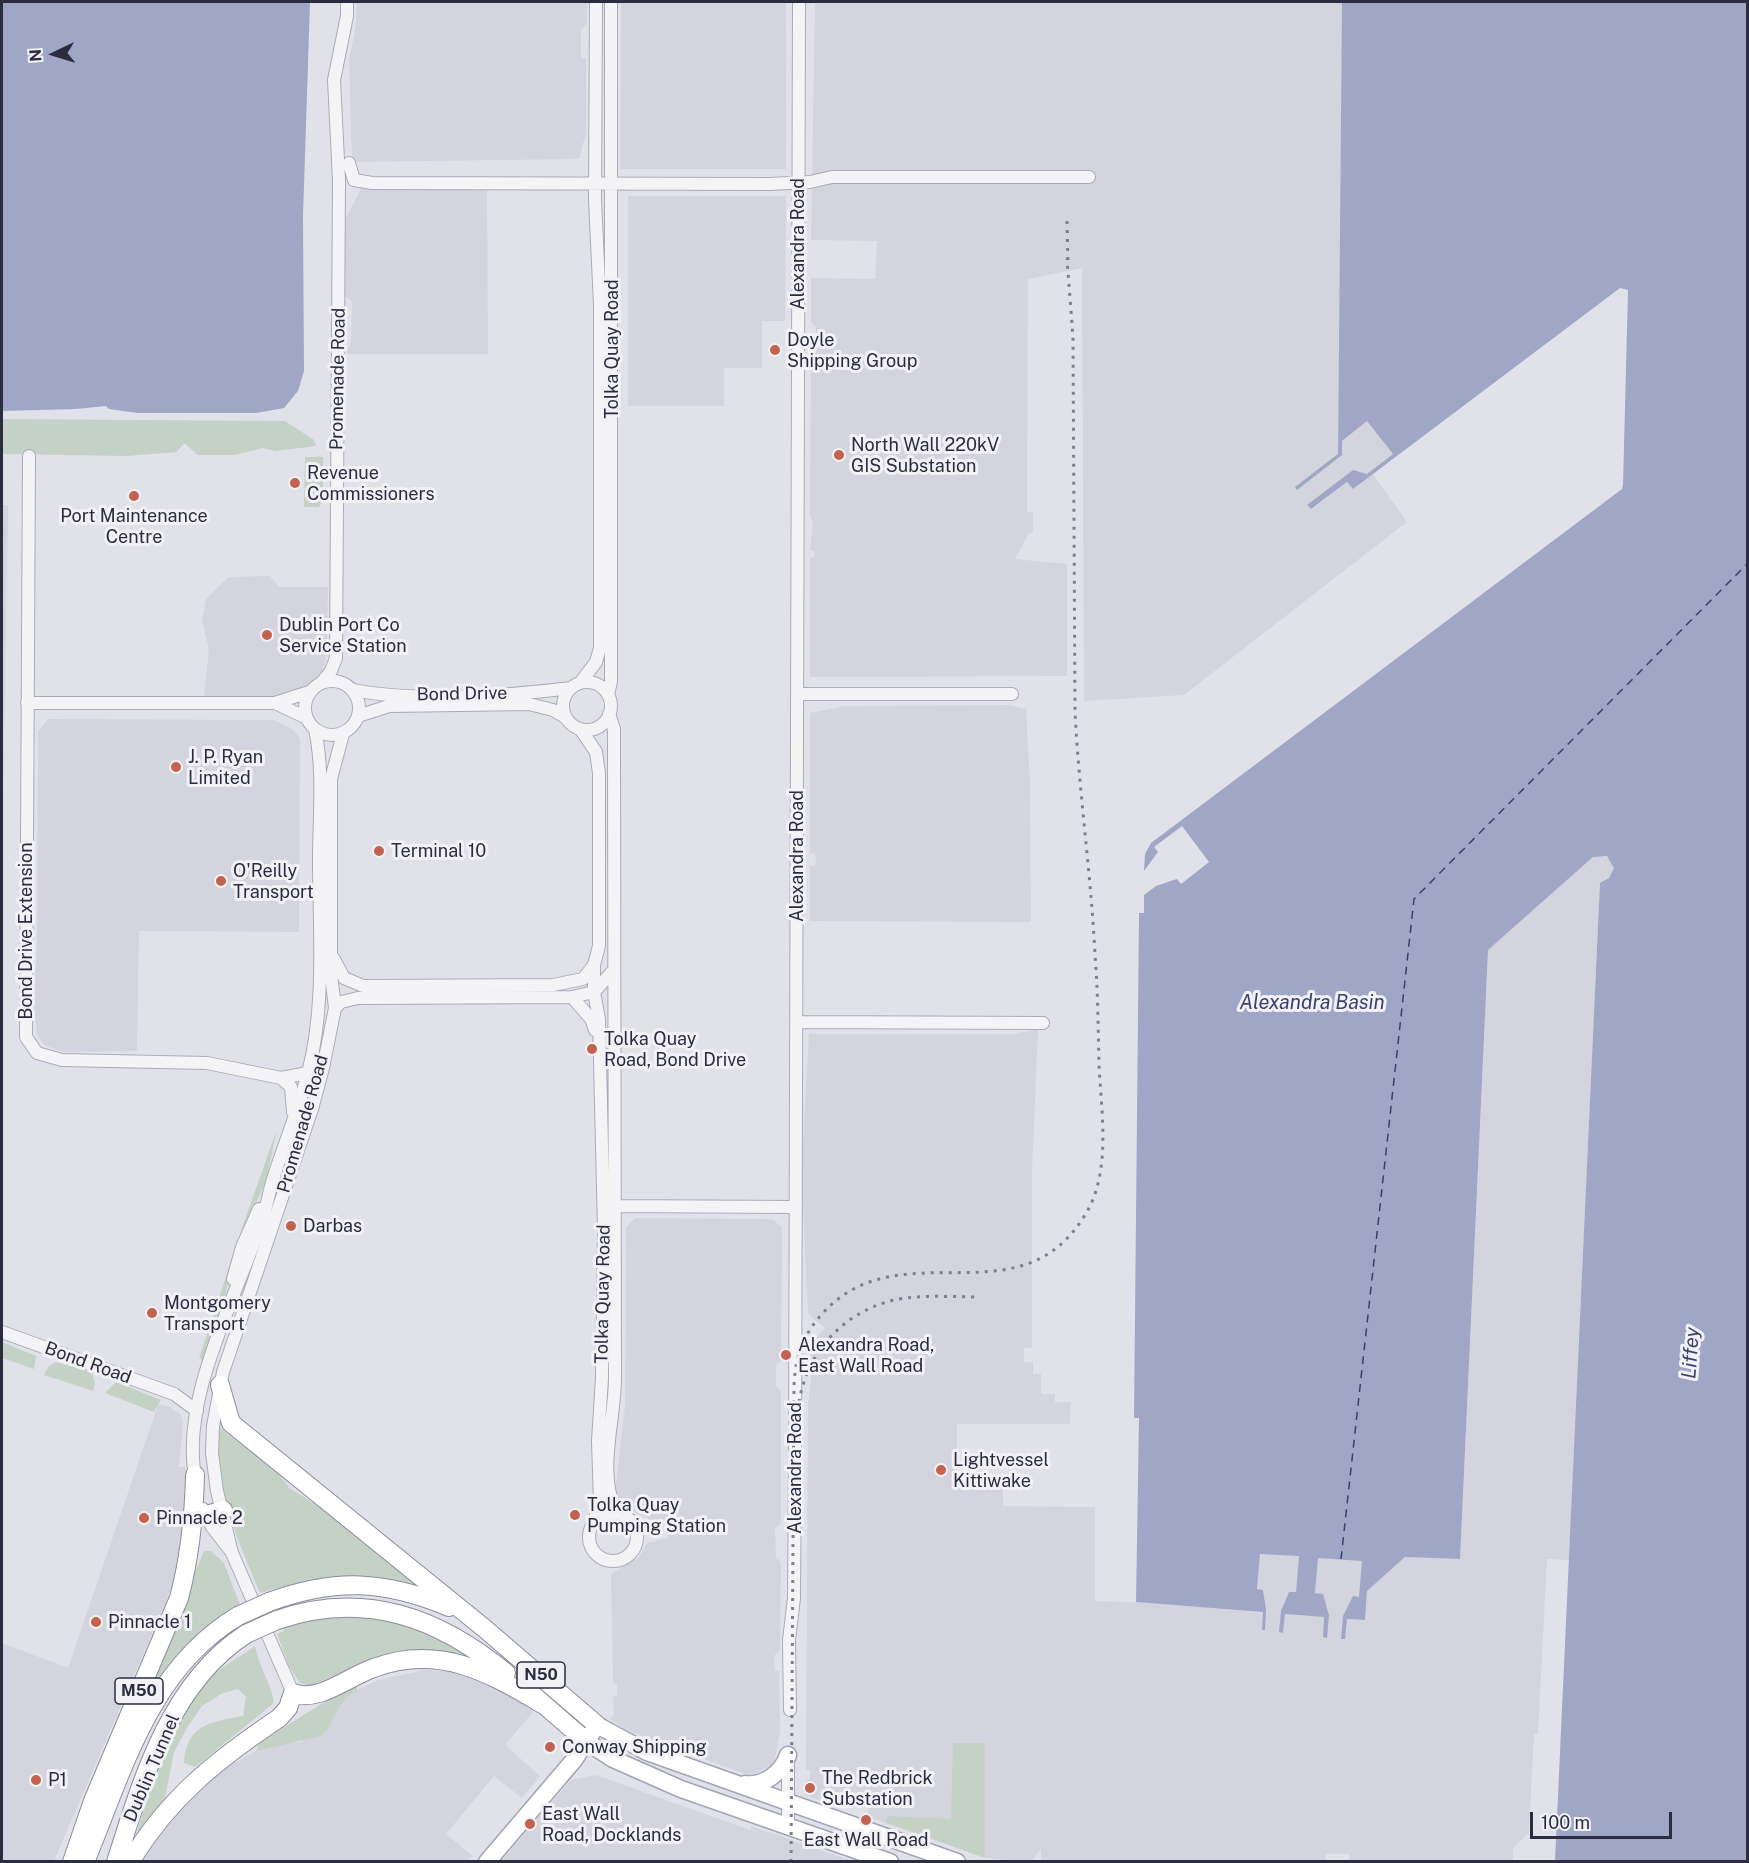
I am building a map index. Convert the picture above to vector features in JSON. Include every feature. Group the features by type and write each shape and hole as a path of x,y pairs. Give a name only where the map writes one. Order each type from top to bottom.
{"highway":[{"path":"220,1385 224,1407 231,1423 484,1628"},
{"name":"M50","path":"72,1862 93,1800 179,1599 188,1566 207,1515 195,1475"},
{"name":"Dublin Tunnel","path":"85,1862 136,1737 152,1704 168,1679 192,1650 215,1630 238,1616 269,1602 314,1588 343,1585 379,1586 413,1592 450,1607 484,1628"},
{"name":"Dublin Tunnel","path":"116,1862 150,1764 177,1709 199,1676 232,1644 246,1634 277,1620 314,1611 345,1607 383,1609 416,1617 469,1646 542,1704"},
{"name":"N50","path":"484,1628 597,1725"},
{"path":"130,1862 148,1833 195,1780 279,1718 288,1708 293,1693 303,1697 319,1694 375,1667 423,1659 480,1669 542,1704"},
{"name":"N50","path":"542,1704 587,1742"}],"main road":[{"path":"487,1862 587,1742 597,1725 647,1752 957,1862"},
{"path":"587,1742 613,1759 651,1777 890,1862"},
{"path":"741,1784 757,1783 768,1779 782,1767 788,1755"}],"street":[{"name":"Promenade Road","path":"322,682 331,671 336,658 339,180 334,80 347,16 347,2"},
{"name":"Tolka Quay Road","path":"575,685 596,662 600,648 600,305 595,183 596,2"},
{"name":"Tolka Quay Road","path":"608,695 611,681 611,2"},
{"name":"Alexandra Road","path":"790,1710 789,1640 794,1598 799,2"},
{"path":"349,163 354,180 372,183 769,184 832,177 1089,177"},
{"name":"Bond Drive Extension","path":"29,456 24,1014 26,1037 37,1053 62,1060 207,1064 281,1078 308,1073"},
{"path":"27,703 275,703 309,692 322,682 338,681 353,690 359,705 358,716 353,725 343,734 331,779 331,952 344,978 363,986 553,985 583,979 594,966"},
{"path":"594,683 608,695 609,714 595,729 581,730 565,717 564,699 575,685 594,683"},
{"name":"Bond Drive","path":"353,690 379,695 509,694 575,685"},
{"path":"309,692 305,704 307,718 315,729 332,735 343,734"},
{"path":"798,694 1012,694"},
{"path":"275,703 307,718"},
{"name":"Bond Drive","path":"358,716 389,706 529,704 547,708 565,717"},
{"name":"Tolka Quay Road","path":"594,1522 600,1501 598,1441 610,1206 613,1065 614,729 609,714"},
{"name":"Promenade Road","path":"195,1475 197,1411 201,1386 227,1310 263,1219 270,1189 308,1073 316,1036 319,986 320,751 315,729"},
{"name":"Tolka Quay Road","path":"581,730 593,746 599,761 599,946 594,966 594,992 599,1019 599,1065 610,1206 615,1391 608,1444 607,1489 616,1514"},
{"name":"Promenade Road","path":"293,1693 232,1553 207,1515 220,1385 312,1109 335,1008 331,952"},
{"path":"335,1008 341,1002 358,998 572,997 594,992 613,971"},
{"path":"572,997 591,1019 598,1040"},
{"path":"796,1022 1042,1023"},
{"path":"599,1065 613,1065"},
{"path":"281,1078 291,1087 293,1119"},
{"path":"610,1206 796,1207"},
{"name":"Bond Road","path":"2,1332 174,1394 197,1411"},
{"path":"174,1394 201,1386"},
{"path":"606,1514 616,1514 627,1517 636,1532 634,1548 622,1559 608,1560 594,1550 590,1534 594,1522 606,1514"},
{"name":"Promenade Road","path":"207,1515 232,1553"},
{"path":"788,1755 788,1825"}],"shaded area":[{"path":"357,2 587,2 587,23 581,30 581,58 586,58 586,133 579,159 352,162 349,59 355,31"},
{"path":"621,2 786,2 786,169 620,169"},
{"path":"815,2 1342,2 1338,454 1342,455 1342,441 1367,421 1393,454 1367,474 1352,470 1312,509 1348,482 1353,489 1373,474 1407,522 1184,695 1084,701 1082,268 1028,279 1027,512 1033,512 1033,533 1029,533 1015,559 1067,564 1067,676 810,677 810,558 815,556 814,551 810,550 813,523 810,516 811,347 816,342 816,327 811,322 811,278 875,279 877,241 811,240"},
{"path":"487,183 488,354 346,354 351,342 352,301 344,296 345,220 363,185"},
{"path":"628,196 786,196 785,321 762,321 762,368 724,368 724,406 628,406"},
{"path":"2,505 8,505 2,863"},
{"name":"Dublin Port Co Service Station","path":"270,576 279,587 328,587 327,653 323,670 310,683 288,697 204,696 209,649 202,621 206,599 228,577"},
{"path":"1009,705 1026,709 1030,784 1031,922 810,921 810,866 815,866 816,859 815,854 810,853 810,713 845,706"},
{"path":"48,719 274,720 294,730 300,739 299,932 139,931 137,1051 63,1052 44,1045 37,1034 33,997 37,948 38,731"},
{"path":"1601,855 1610,858 1614,868 1609,878 1600,883 1569,1560 1547,1559 1538,1734 1534,1734 1529,1833 1513,1847 1513,1861 1349,1862 1349,1854 1326,1854 1326,1862 1041,1862 1041,1849 1032,1861 1017,1861 985,1858 868,1817 869,1798 824,1797 822,1801 805,1795 806,1780 810,1780 810,1770 806,1770 808,1405 812,1369 808,1366 812,1354 808,1346 825,1328 808,1314 801,1173 809,1034 1013,1034 1038,1029 1032,1172 1032,1348 1024,1348 1024,1362 1033,1362 1033,1374 1041,1374 1041,1394 1055,1394 1055,1402 1071,1402 1070,1424 957,1424 957,1486 1003,1486 1003,1506 1095,1507 1095,1601 1263,1612 1262,1630 1266,1609 1263,1590 1257,1589 1260,1553 1299,1556 1296,1592 1289,1592 1281,1611 1283,1632 1285,1614 1324,1617 1323,1637 1326,1638 1329,1615 1323,1594 1315,1593 1318,1557 1363,1561 1359,1597 1347,1619 1365,1620 1367,1591 1405,1557 1460,1559 1488,950 1593,857"},
{"path":"635,1218 772,1219 782,1227 781,1360 776,1366 776,1386 781,1391 781,1524 775,1529 776,1558 781,1562 780,1650 774,1656 775,1671 779,1671 780,1732 775,1758 771,1765 756,1773 745,1774 631,1732 610,1719 614,1715 613,1697 617,1696 617,1685 613,1682 611,1574 639,1557 647,1543 668,1538 667,1521 653,1520 639,1515 623,1505 615,1494 625,1405 626,1227"},
{"path":"158,1405 168,1406 180,1414 183,1422 179,1467 185,1467 184,1545 173,1585 54,1861 2,1861 2,1643 68,1668"},
{"path":"425,1670 451,1671 479,1679 511,1695 533,1712 505,1745 540,1776 522,1798 494,1776 446,1834 473,1856 468,1861 141,1862 165,1826 197,1790 225,1768 256,1751 282,1743 301,1742 334,1716 339,1703 357,1690 378,1680"},
{"path":"596,1775 750,1830 751,1826 852,1861 501,1861 571,1780"}],"green space":[{"path":"2,419 285,421 314,440 316,446 276,451 263,448 234,455 198,455 184,443 177,452 127,456 2,454"},
{"path":"305,457 323,457 323,498 319,507 304,507"},
{"path":"277,1129 266,1181 241,1231"},
{"path":"233,1256 223,1308 205,1360 199,1358"},
{"path":"2,1342 36,1356 34,1369 2,1358"},
{"path":"56,1362 92,1372 95,1383 93,1391 44,1375 49,1366"},
{"path":"116,1382 161,1400 154,1412 105,1393"},
{"path":"219,1427 277,1472 291,1489 320,1507 421,1588 340,1581 281,1587 260,1593 236,1534 222,1488 216,1445"},
{"path":"204,1551 211,1551 224,1563 240,1605 153,1686 150,1679"},
{"path":"363,1616 408,1621 480,1659 354,1667 310,1686 300,1683 289,1666 277,1634 284,1631 282,1626 321,1617"},
{"path":"255,1646 274,1703 195,1767 184,1763 186,1750 195,1733 211,1723 243,1716 246,1697 238,1689 223,1693 202,1706 174,1752 164,1803 135,1840 163,1752 184,1710 214,1675"},
{"path":"357,1682 357,1690 343,1702 331,1724 321,1736 256,1751 260,1742"},
{"path":"953,1743 985,1743 985,1858 885,1822 888,1816 951,1819"}],"water":[{"path":"2,2 310,2 303,216 304,371 298,391 284,408 256,413 138,413 109,409 106,406 2,411"},
{"path":"1342,2 1747,2 1747,1861 1555,1861 1600,883 1609,878 1614,868 1607,856 1593,857 1488,950 1460,1559 1405,1557 1367,1591 1365,1620 1347,1619 1345,1639 1341,1639 1343,1616 1353,1596 1359,1597 1362,1561 1318,1558 1315,1593 1323,1594 1329,1615 1327,1638 1323,1637 1324,1617 1285,1614 1283,1633 1279,1632 1281,1611 1289,1592 1296,1592 1299,1556 1260,1554 1257,1589 1263,1590 1266,1609 1265,1630 1262,1630 1263,1612 1136,1602 1139,1418 1134,1418 1139,913 1144,913 1144,895 1156,886 1177,879 1181,884 1209,862 1182,826 1154,847 1158,852 1144,871 1145,854 1151,843 1622,489 1623,485 1628,290 1620,288 1353,489 1347,482 1311,509 1307,505 1353,470 1367,474 1393,454 1367,421 1342,441 1342,455 1297,490 1295,487 1338,454"}],"ferry route":[{"path":"1341,1559 1414,899 1748,563"}],"railway":[{"path":"1067,221 1068,266"},
{"path":"791,1862 794,1386 798,1356 805,1338 823,1313 854,1289 888,1277 923,1273 994,1271 1027,1264 1058,1247 1085,1215 1099,1180 1103,1121 1097,982 1075,711 1073,337 1067,259"},
{"path":"799,1402 804,1382 822,1347 850,1319 867,1309 906,1298 979,1297"}],"place":[{"name":"Doyle Shipping Group","path":"775,350"},
{"name":"North Wall 220kV GIS Substation","path":"839,455"},
{"name":"Revenue Commissioners","path":"295,483"},
{"name":"Port Maintenance Centre","path":"134,496"},
{"name":"Dublin Port Co Service Station","path":"267,635"},
{"name":"J. P. Ryan Limited","path":"176,767"},
{"name":"Terminal 10","path":"379,851"},
{"name":"O'Reilly Transport","path":"221,881"},
{"name":"Tolka Quay Road, Bond Drive","path":"592,1049"},
{"name":"Darbas","path":"291,1226"},
{"name":"Montgomery Transport","path":"152,1313"},
{"name":"Alexandra Road, East Wall Road","path":"786,1355"},
{"name":"Lightvessel Kittiwake","path":"941,1470"},
{"name":"Tolka Quay Pumping Station","path":"575,1515"},
{"name":"Pinnacle 2","path":"144,1518"},
{"name":"Pinnacle 1","path":"96,1622"},
{"name":"Conway Shipping","path":"550,1747"},
{"name":"P1","path":"36,1780"},
{"name":"The Redbrick Substation","path":"810,1788"},
{"name":"East Wall Road","path":"866,1820"},
{"name":"East Wall Road, Docklands","path":"530,1824"}],"water label":[{"name":"Alexandra Basin","path":"1312,1003"},
{"name":"Liffey","path":"1691,1353"}]}
